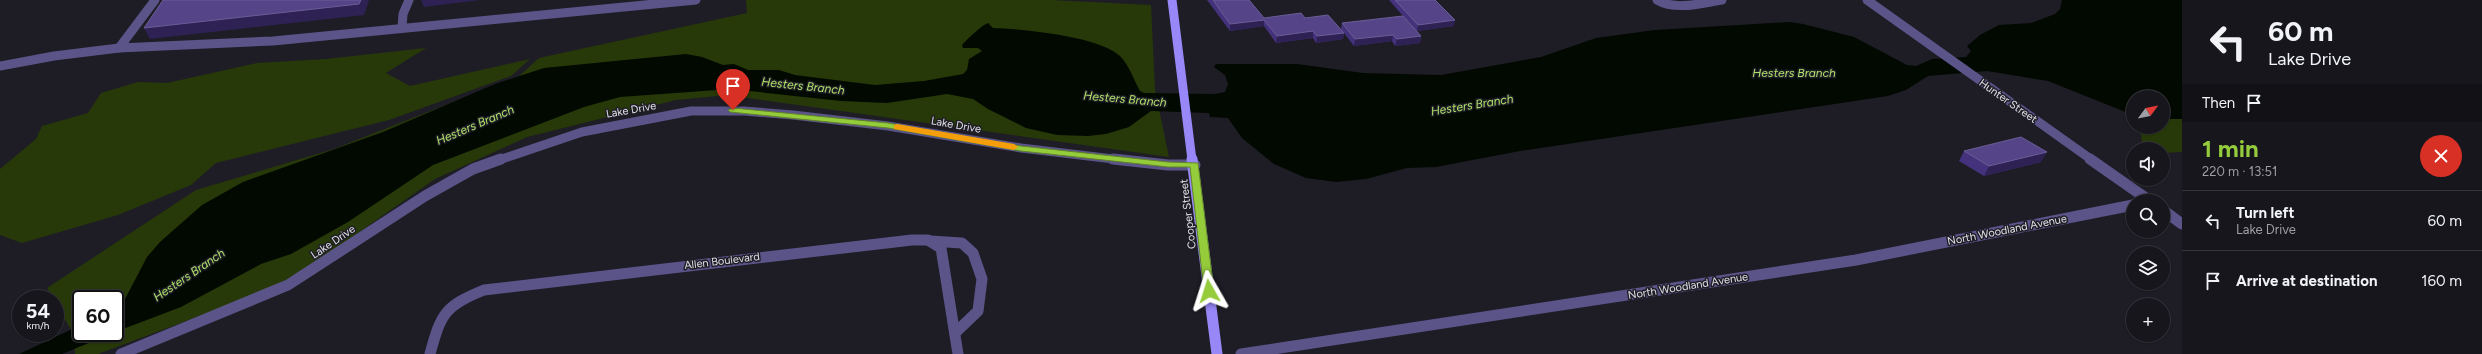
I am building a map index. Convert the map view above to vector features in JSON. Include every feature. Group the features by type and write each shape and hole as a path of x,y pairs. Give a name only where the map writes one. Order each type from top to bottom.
{"main road":[{"name":"Cooper Street","path":"1172,0 1185,113 1195,165 1217,354"}],"street":[{"path":"119,48 154,0"},
{"path":"402,28 403,14 409,0"},
{"path":"0,66 54,56 119,48 274,41 519,15 545,15 696,0"},
{"path":"1657,0 1661,3 1673,5 1722,0"},
{"name":"Hunter Street","path":"1867,0 2140,194"},
{"name":"Lake Drive","path":"121,354 288,285 425,196 473,169 547,142 582,132 691,111 744,110 794,115 888,126 1021,148 1168,165 1195,165"},
{"name":"North Woodland Avenue","path":"1241,354 1856,260 2126,206"},
{"path":"2170,215 2182,224"},
{"path":"928,240 941,248 958,354"},
{"name":"Allen Boulevard","path":"430,354 439,319 457,301 484,290 798,252 928,240 962,243 973,253 982,279 978,311 955,333"}],"green space":[{"path":"746,0 1051,0 1151,5 1155,90 1169,157 727,95 676,100 527,137 435,179 285,284 98,354 75,354 74,342 124,342 124,290 72,290 72,332 64,318 64,290 48,290 47,288 196,190 334,149 519,76 539,58 747,13"},
{"path":"426,48 386,73 410,86 530,59 511,76 389,120 216,163 191,185 118,215 22,243 0,235 0,169 36,139 42,126 88,113 101,93 138,82 167,83 257,63 326,59"},
{"path":"2170,119 2182,119 2182,152 2170,153 2170,142 2142,142 2141,134 2170,134"}],"water":[{"name":"Hesters Branch","path":"2062,0 2182,0 2182,119 2170,119 2170,90 2126,90 2126,112 2048,81 1987,71 1928,76 1906,90 1888,96 1520,151 1436,167 1407,168 1366,179 1336,182 1306,178 1274,164 1242,138 1228,118 1210,117 1209,113 1151,111 1129,127 1106,134 1088,136 1057,135 1026,128 988,109 973,99 947,94 887,103 841,101 731,89 620,97 584,107 433,165 348,222 291,254 261,264 181,307 124,329 124,300 147,257 160,242 202,205 243,182 383,132 495,84 544,68 686,54 702,57 723,65 734,64 748,70 779,70 795,75 875,85 924,81 963,74 967,70 969,59 982,51 978,48 963,48 962,45 974,33 988,23 993,28 1060,35 1095,43 1110,49 1120,56 1129,68 1140,91 1144,93 1215,94 1225,92 1228,84 1225,75 1214,67 1216,64 1297,64 1363,73 1441,75 1541,57 1596,38 1655,30 1790,22 1854,37 1907,65 1916,66 1932,59 1966,57 1971,51 1967,46 1980,35 1999,25 2031,23 2055,14 2060,9"},
{"path":"72,329 72,342 91,342 62,354 19,354 45,342 64,342 64,333"}],"building":[{"path":"163,0 361,0 359,4 144,28"},
{"path":"1213,0 1249,0 1264,18 1301,13 1305,18 1328,15 1344,33 1317,36 1313,31 1277,36 1264,20 1230,24"},
{"path":"1395,0 1435,0 1455,20 1418,25"},
{"path":"1403,16 1421,36 1397,39 1393,35 1355,39 1342,23"},
{"path":"2021,137 2047,152 1989,166 1964,151"}],"slow traffic":[{"path":"897,127 1014,147"}],"route":[{"path":"733,110 794,115 888,126 1021,148 1168,165 1195,165 1209,291"}]}
